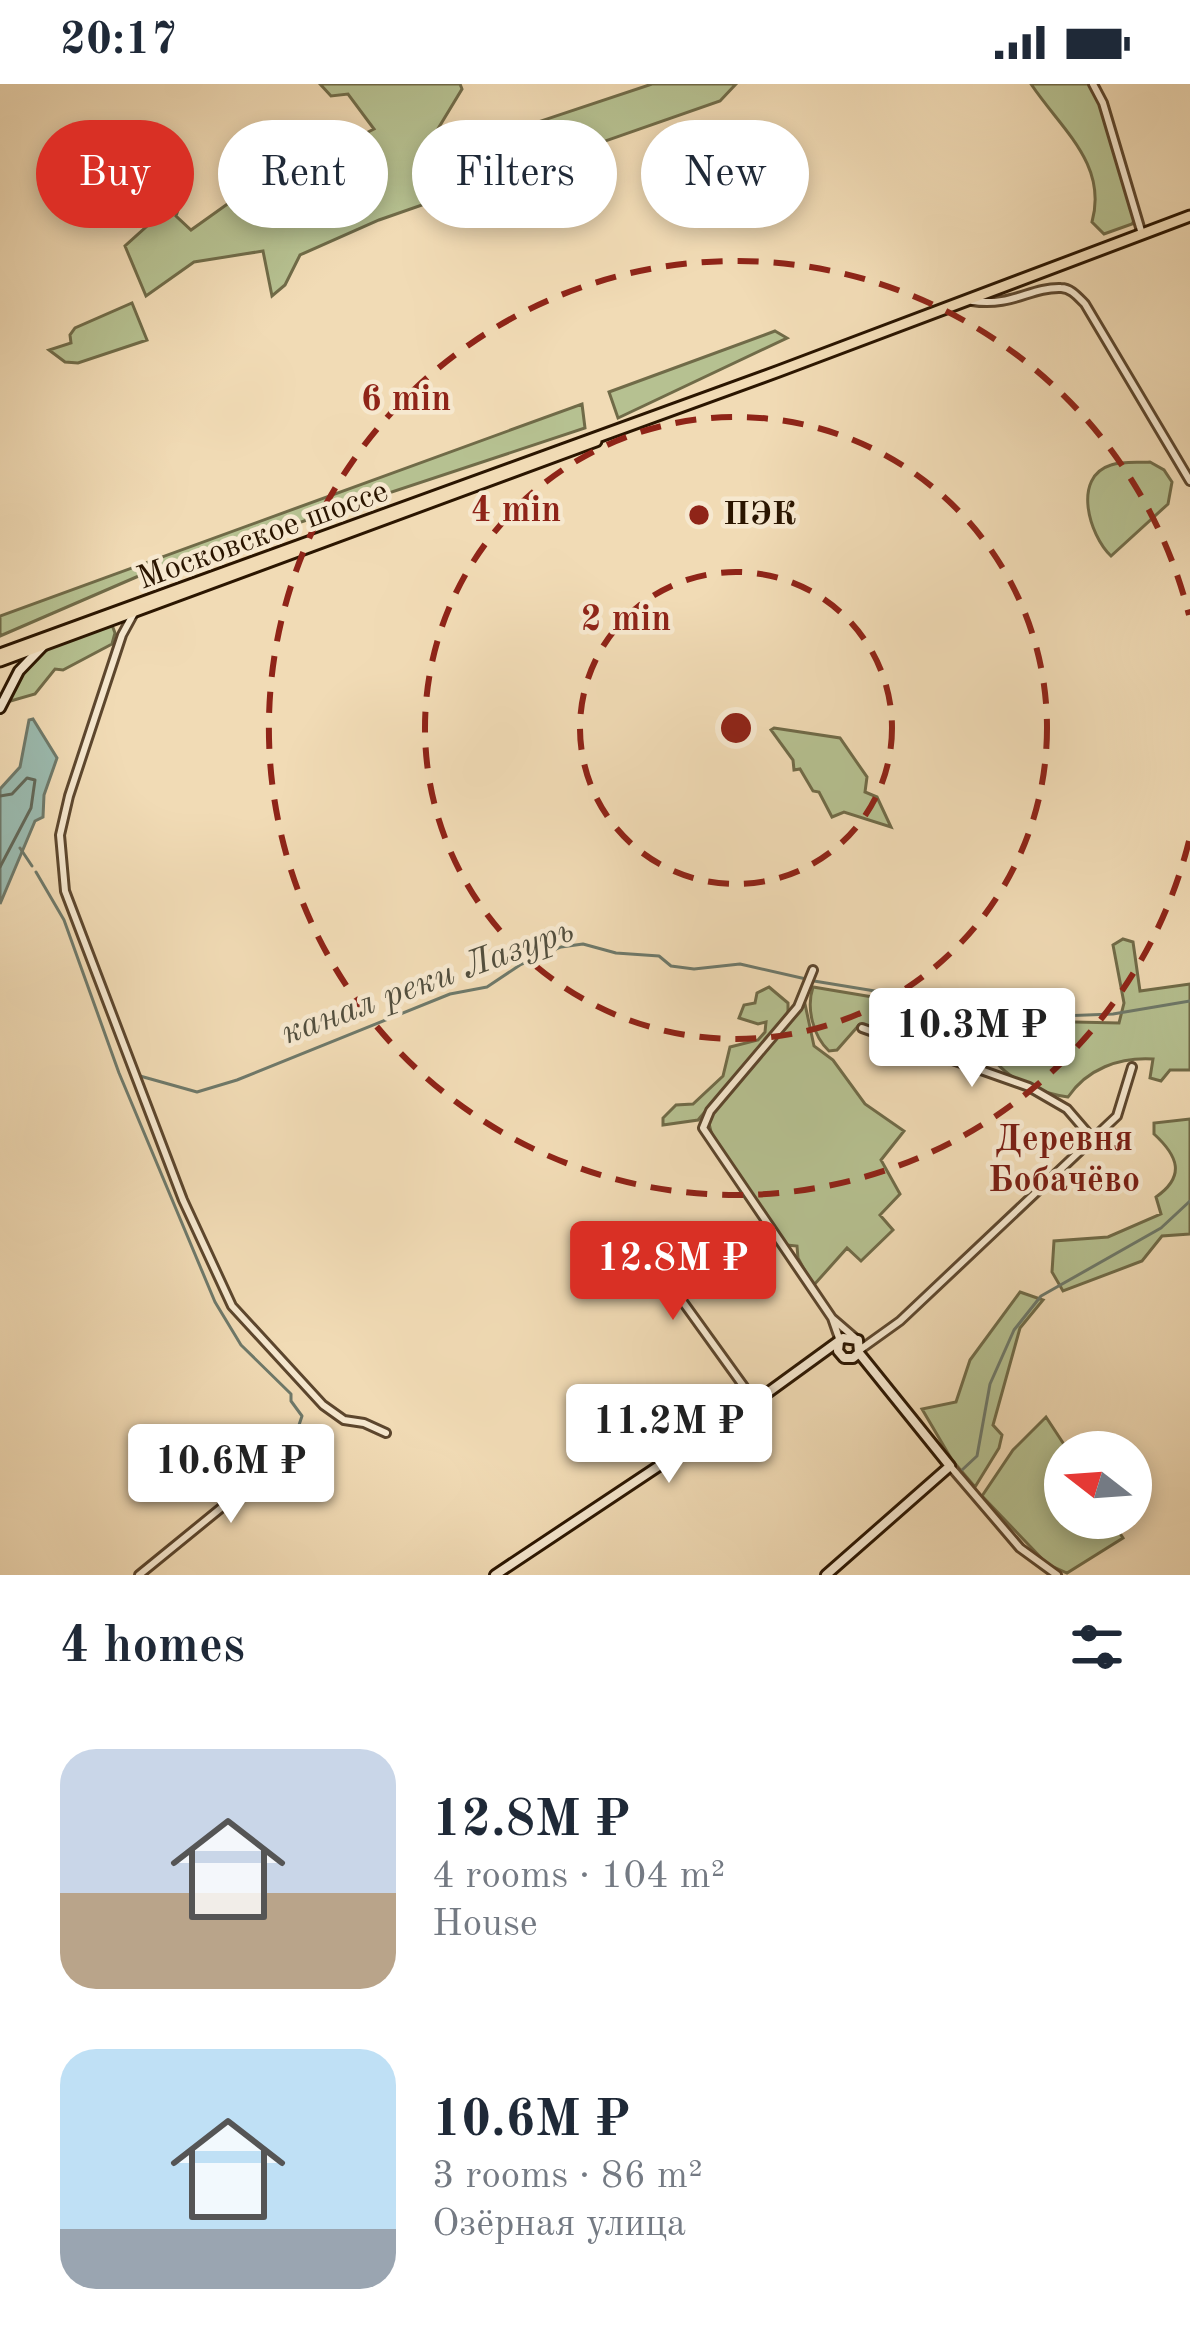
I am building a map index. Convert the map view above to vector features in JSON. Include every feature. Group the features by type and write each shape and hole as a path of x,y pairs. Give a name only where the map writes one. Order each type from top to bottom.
{"main road":[{"name":"Московское шоссе","path":"2,659 1190,216"},
{"name":"Московское шоссе","path":"2,659 543,463 611,432"},
{"path":"0,709 15,677 44,645"},
{"path":"495,1575 840,1341 854,1337 873,1371 950,1466 826,1575"},
{"path":"840,1341 838,1351 845,1358 873,1371"},
{"path":"818,1359 845,1358 860,1351"}],"street":[{"path":"1093,84 1103,103 1142,234"},
{"path":"969,301 999,304 1060,288 1074,292 1190,481"},
{"path":"135,612 122,635 69,796 60,835 65,892 183,1201 232,1306 322,1405 344,1420 386,1433"},
{"path":"107,622 122,635"},
{"path":"813,970 798,1007 710,1111 703,1128 832,1318 840,1341"},
{"path":"862,1028 1029,1088 1067,1109 1092,1138"},
{"path":"860,1351 900,1321 1123,1106 1132,1067"},
{"path":"692,1244 670,1284 755,1402"},
{"path":"832,1318 854,1337"},
{"path":"138,1574 297,1446"},
{"path":"950,1466 1015,1543 1057,1575"}],"green space":[{"path":"320,84 460,84 462,89 443,120 412,120 412,208 388,217 388,120 367,120 348,94 331,96"},
{"path":"652,84 736,84 720,101 666,120 641,120 641,129 617,137 617,120 544,120"},
{"path":"1031,84 1089,84 1101,104 1135,219 1132,224 1104,234 1092,222 1095,201 1088,165"},
{"path":"218,211 218,228 361,228 300,255 285,285 272,296 263,251 194,262 146,296 125,246 145,228 194,228"},
{"path":"132,303 147,340 78,363 65,362 49,350 71,343 75,328"},
{"path":"775,331 787,338 618,418 609,392"},
{"path":"582,404 585,428 141,575 0,636 0,616"},
{"path":"1150,462 1172,482 1168,504 1111,556 1091,521 1091,481 1111,465"},
{"path":"112,625 112,644 63,670 55,669 35,694 7,702 43,650"},
{"path":"774,728 840,738 867,777 865,792 877,797 891,827 844,812 832,817 819,792 813,791 800,769 794,770"},
{"path":"1123,939 1133,942 1140,991 1190,984 1190,1070 1170,1070 1161,1081 1150,1078 1153,1059 1128,1060 1094,1072 1068,1097 1028,1085 995,1061 961,1060 859,1025 837,1050 829,1051 812,1021 813,987 938,1008 974,1020 1119,1023 1124,1003 1113,945"},
{"path":"769,987 788,1003 788,1014 698,1120 663,1125 663,1118 676,1105 693,1104 723,1076 730,1047 758,1040 765,1032 766,1022 739,1018 744,1005 755,1003 757,993"},
{"path":"805,1004 814,1046 833,1060 865,1104 904,1131 881,1160 900,1194 880,1215 893,1230 861,1261 847,1248 813,1286 797,1246 787,1245 726,1163 709,1115"},
{"path":"1190,1119 1190,1234 1162,1236 1142,1261 1063,1291 1052,1272 1054,1241 1108,1237 1161,1214 1156,1197 1172,1181 1175,1166 1169,1150 1154,1134 1154,1123"},
{"path":"1020,1292 1043,1300 1020,1328 993,1425 1002,1435 999,1448 975,1487 952,1460 922,1409 956,1402 970,1360"},
{"path":"1046,1417 1055,1431 1044,1431 1044,1539 1121,1539 1067,1573 1047,1564 982,1496 1013,1450"}],"water":[{"path":"33,719 57,758 44,795 43,817 35,821 0,904 0,789 20,767"}],"waterway":[{"path":"20,848 32,866"},
{"path":"36,872 64,920 119,1073 215,1302 241,1345 291,1394 302,1416 299,1425 212,1499"},
{"name":"канал реки Лазурь","path":"140,1076 197,1092 237,1080 450,994 487,987 520,965 561,947 583,944 616,953 659,956 671,966 694,969 740,964 806,979"},
{"name":"канал реки Лазурь","path":"814,981 942,1002 1006,1018 1113,1014 1190,1001"},
{"path":"962,1470 977,1456 990,1384 1014,1330 1041,1296 1161,1228 1190,1201"}],"place":[{"name":"ПЭК","path":"699,515"}],"district":[{"name":"Деревня Бобачёво","path":"1064,1162"}]}
